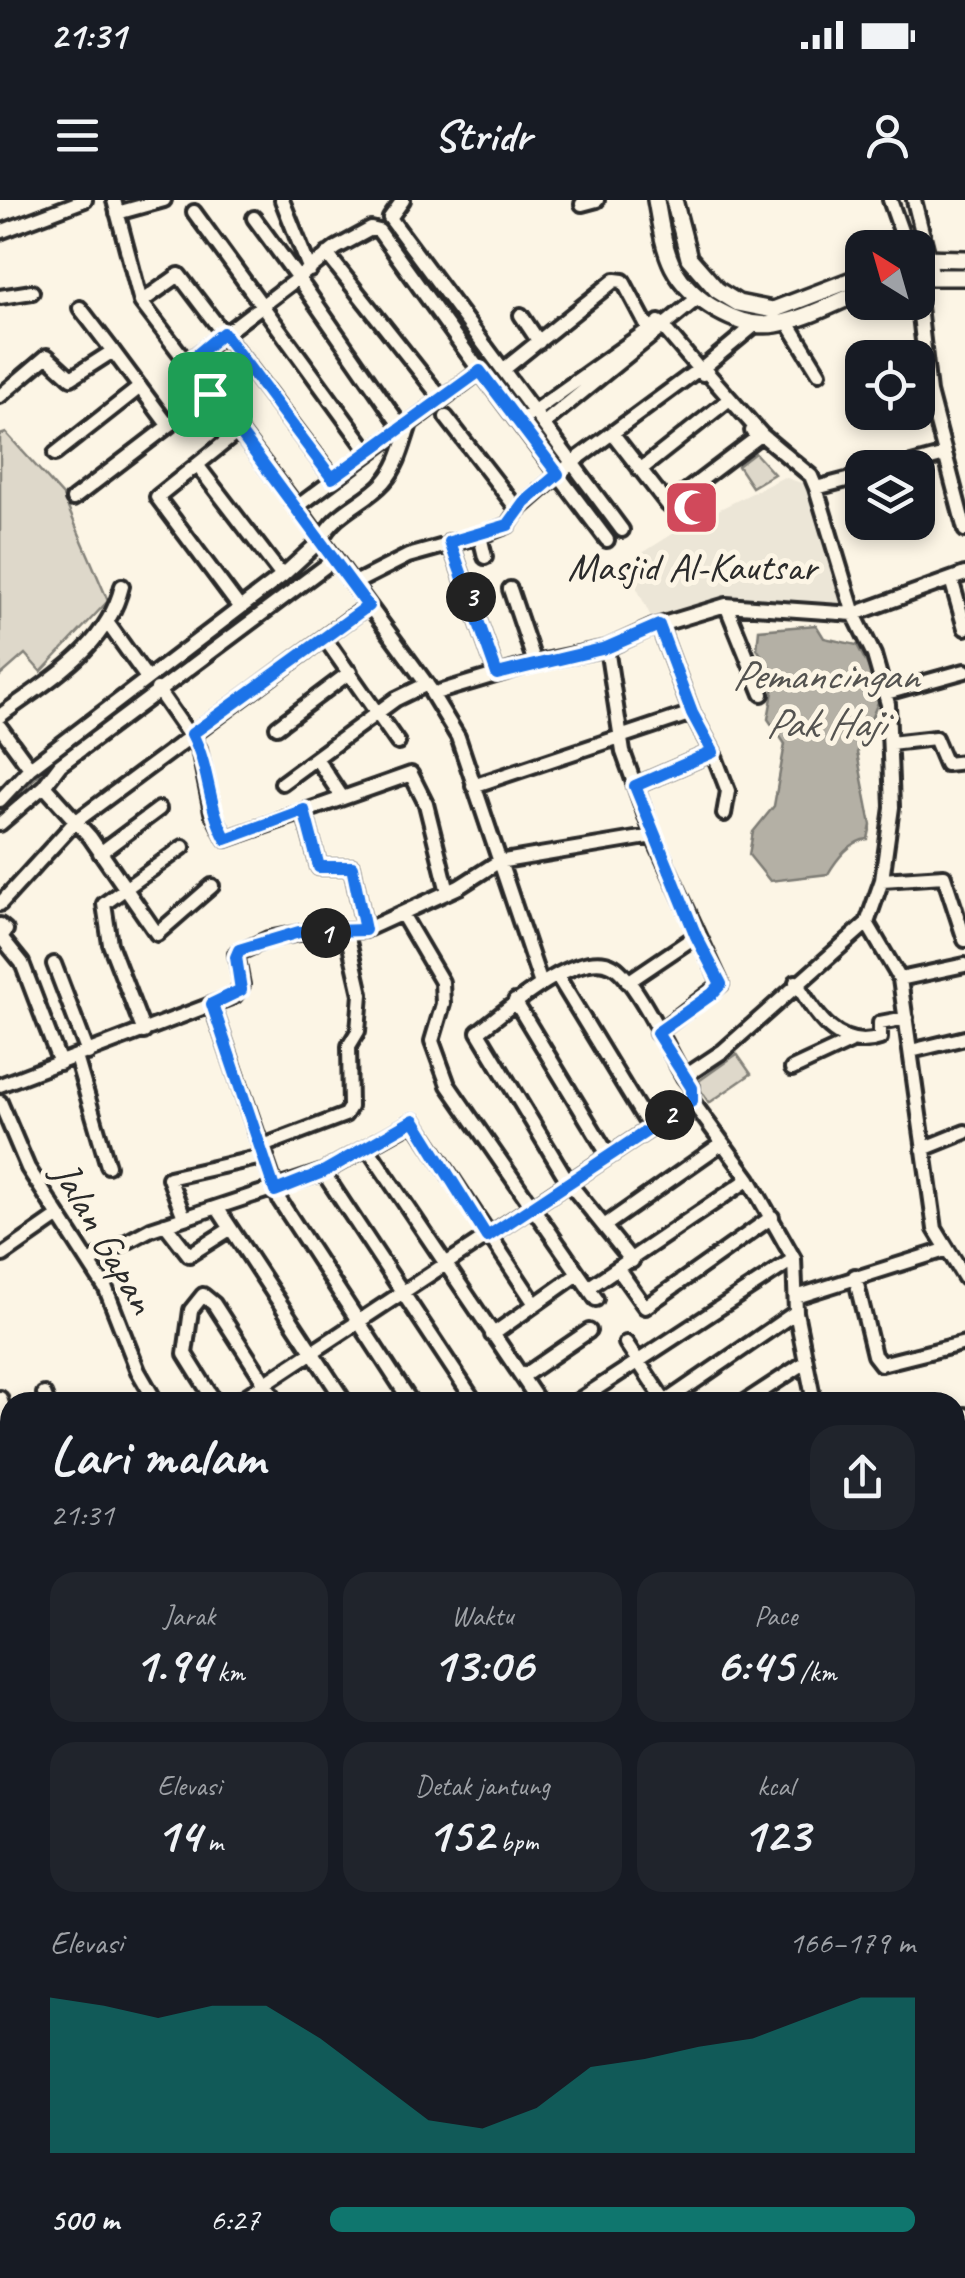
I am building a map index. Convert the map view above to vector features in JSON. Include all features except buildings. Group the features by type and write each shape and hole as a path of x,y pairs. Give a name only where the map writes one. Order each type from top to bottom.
{"main road":[{"path":"656,200 672,266 699,297 723,313 756,324 787,321 845,299"},
{"path":"674,200 688,258 717,290 738,303 773,310 845,282"},
{"path":"935,258 965,259"},
{"path":"935,276 965,277"}],"street":[{"path":"0,232 85,200"},
{"path":"164,200 116,206 142,302 429,687 380,711 282,783"},
{"path":"282,200 304,274"},
{"path":"404,200 390,218 538,418 607,540"},
{"path":"582,204 597,200"},
{"path":"890,200 901,230"},
{"path":"914,200 919,230"},
{"path":"194,212 368,451"},
{"path":"254,218 304,274 407,425"},
{"path":"188,362 327,254 371,230 380,231 519,422 622,530"},
{"path":"327,254 440,398"},
{"path":"142,302 177,274 332,478"},
{"path":"502,370 619,279 758,438 672,504 666,504"},
{"path":"0,297 32,292"},
{"path":"519,422 538,418 699,297"},
{"path":"80,308 168,425"},
{"path":"521,315 539,342"},
{"path":"921,320 930,392 965,530"},
{"path":"787,321 818,374"},
{"path":"684,1077 724,1051 796,982 867,922 882,880 892,807 886,693 854,614 811,476 762,435 703,368 756,324"},
{"path":"0,394 46,356 71,378 114,351"},
{"path":"353,584 408,556 508,525 518,510 565,468 700,370"},
{"path":"297,507 480,371"},
{"path":"55,454 140,387"},
{"path":"73,500 210,394"},
{"path":"640,470 727,402"},
{"path":"446,417 518,510"},
{"path":"0,824 152,683 282,576 321,540 333,520 382,484 394,469 407,425"},
{"path":"240,431 156,497 240,608"},
{"path":"613,434 675,521"},
{"path":"935,458 944,456"},
{"path":"196,465 282,576"},
{"path":"816,488 845,480"},
{"path":"480,536 486,557"},
{"path":"450,542 497,674"},
{"path":"0,800 30,768 335,559"},
{"path":"541,984 458,737 432,694 535,663 606,648 659,625 726,605 854,614 965,574"},
{"path":"951,580 965,628"},
{"path":"0,716 58,673 108,625 122,586"},
{"path":"510,589 535,663"},
{"path":"726,605 762,694"},
{"path":"0,904 75,822 368,606"},
{"path":"108,625 192,734 202,756 212,812 228,840 411,774 426,804 448,892"},
{"path":"659,625 692,713 728,791 724,814"},
{"path":"326,640 380,711 398,742"},
{"path":"606,648 621,738 635,786 696,936 721,984 657,1033"},
{"path":"886,693 965,670"},
{"path":"277,727 350,672"},
{"path":"473,786 692,713"},
{"path":"0,727 30,768"},
{"path":"890,743 935,738 946,764 965,762"},
{"path":"635,786 713,752"},
{"path":"320,764 342,797"},
{"path":"44,786 100,852 157,934 212,886"},
{"path":"100,852 159,809"},
{"path":"304,810 319,867 352,867 365,930"},
{"path":"0,1084 144,1032 241,990 236,957 239,950 299,932 365,930 448,892 498,862 653,836"},
{"path":"144,1032 117,965 103,916 104,904 183,847"},
{"path":"882,880 944,876 962,910 965,940"},
{"path":"402,914 442,982 443,1004 432,1040 448,1085 592,1293 618,1270 749,1179"},
{"path":"867,922 900,979 935,1229 965,1278"},
{"path":"0,925 6,930 2,937 22,963 60,1063"},
{"path":"184,1218 169,1178 264,1151 344,1115 350,1107 348,1046 358,1031 361,994 347,933"},
{"path":"628,982 696,936"},
{"path":"632,1261 606,1224 569,1183 478,1032 515,1000 541,984 593,962 612,964 628,982 692,1088 692,1101 749,1179 794,1259 796,1312 812,1392"},
{"path":"54,964 82,1055 108,1166"},
{"path":"900,979 965,965"},
{"path":"558,977 650,1128"},
{"path":"796,982 819,1017 850,1042 864,1044 880,1038 880,1023 906,1018"},
{"path":"515,1000 609,1156"},
{"path":"212,1004 275,1191 404,1392"},
{"path":"911,1052 965,1038"},
{"path":"792,1069 850,1042"},
{"path":"252,1392 692,1101"},
{"name":"Jalan Gapan","path":"0,1102 28,1168 89,1262 151,1392"},
{"path":"89,1262 165,1224 218,1210 323,1172 414,1120 487,1237 535,1304"},
{"path":"923,1149 965,1132"},
{"path":"606,1224 721,1144"},
{"path":"367,1147 532,1392"},
{"path":"323,1172 468,1392"},
{"path":"218,1210 338,1392"},
{"path":"3,1254 59,1216"},
{"path":"618,1270 645,1307 772,1217"},
{"path":"165,1224 189,1255 230,1228"},
{"path":"796,1297 945,1250"},
{"path":"603,1392 638,1361 794,1259"},
{"path":"492,1335 578,1274"},
{"path":"855,1276 874,1355 881,1364 965,1344"},
{"path":"208,1392 184,1354 191,1310 198,1299 208,1296 270,1392"},
{"path":"680,1392 796,1312"},
{"path":"522,1377 589,1331"},
{"path":"626,1343 658,1392"},
{"path":"760,1392 806,1362"}],"shaded area":[{"path":"6,433 63,496 108,601 41,672 25,654 0,676 0,435"},
{"path":"755,453 774,474 752,487 738,466"},
{"path":"784,477 810,486 850,610 732,603 654,623 625,564 682,528"},
{"path":"737,1054 751,1074 709,1103 696,1083"}],"water":[{"name":"Pemancingan Pak Haji","path":"816,625 824,638 857,645 877,683 879,700 857,753 871,825 868,839 850,847 828,874 770,881 749,855 753,832 774,806 785,744 768,719 776,676 757,649 759,630"}],"waterway":[{"path":"0,811 116,709 327,556"}],"place":[{"name":"Masjid Al-Kautsar","path":"692,507"}],"route":[{"path":"223,333 332,478 480,371 558,474 524,503 513,522 480,536 450,542 497,674 606,648 659,625 692,713 713,752 635,786 696,936 721,984 657,1033 692,1088 692,1101 487,1237 414,1120 323,1172 275,1191 212,1004 241,990 236,957 239,950 299,932 365,930 352,867 319,867 304,810 226,839 212,812 202,756 192,734 368,606 210,394 188,362 223,333"}]}
